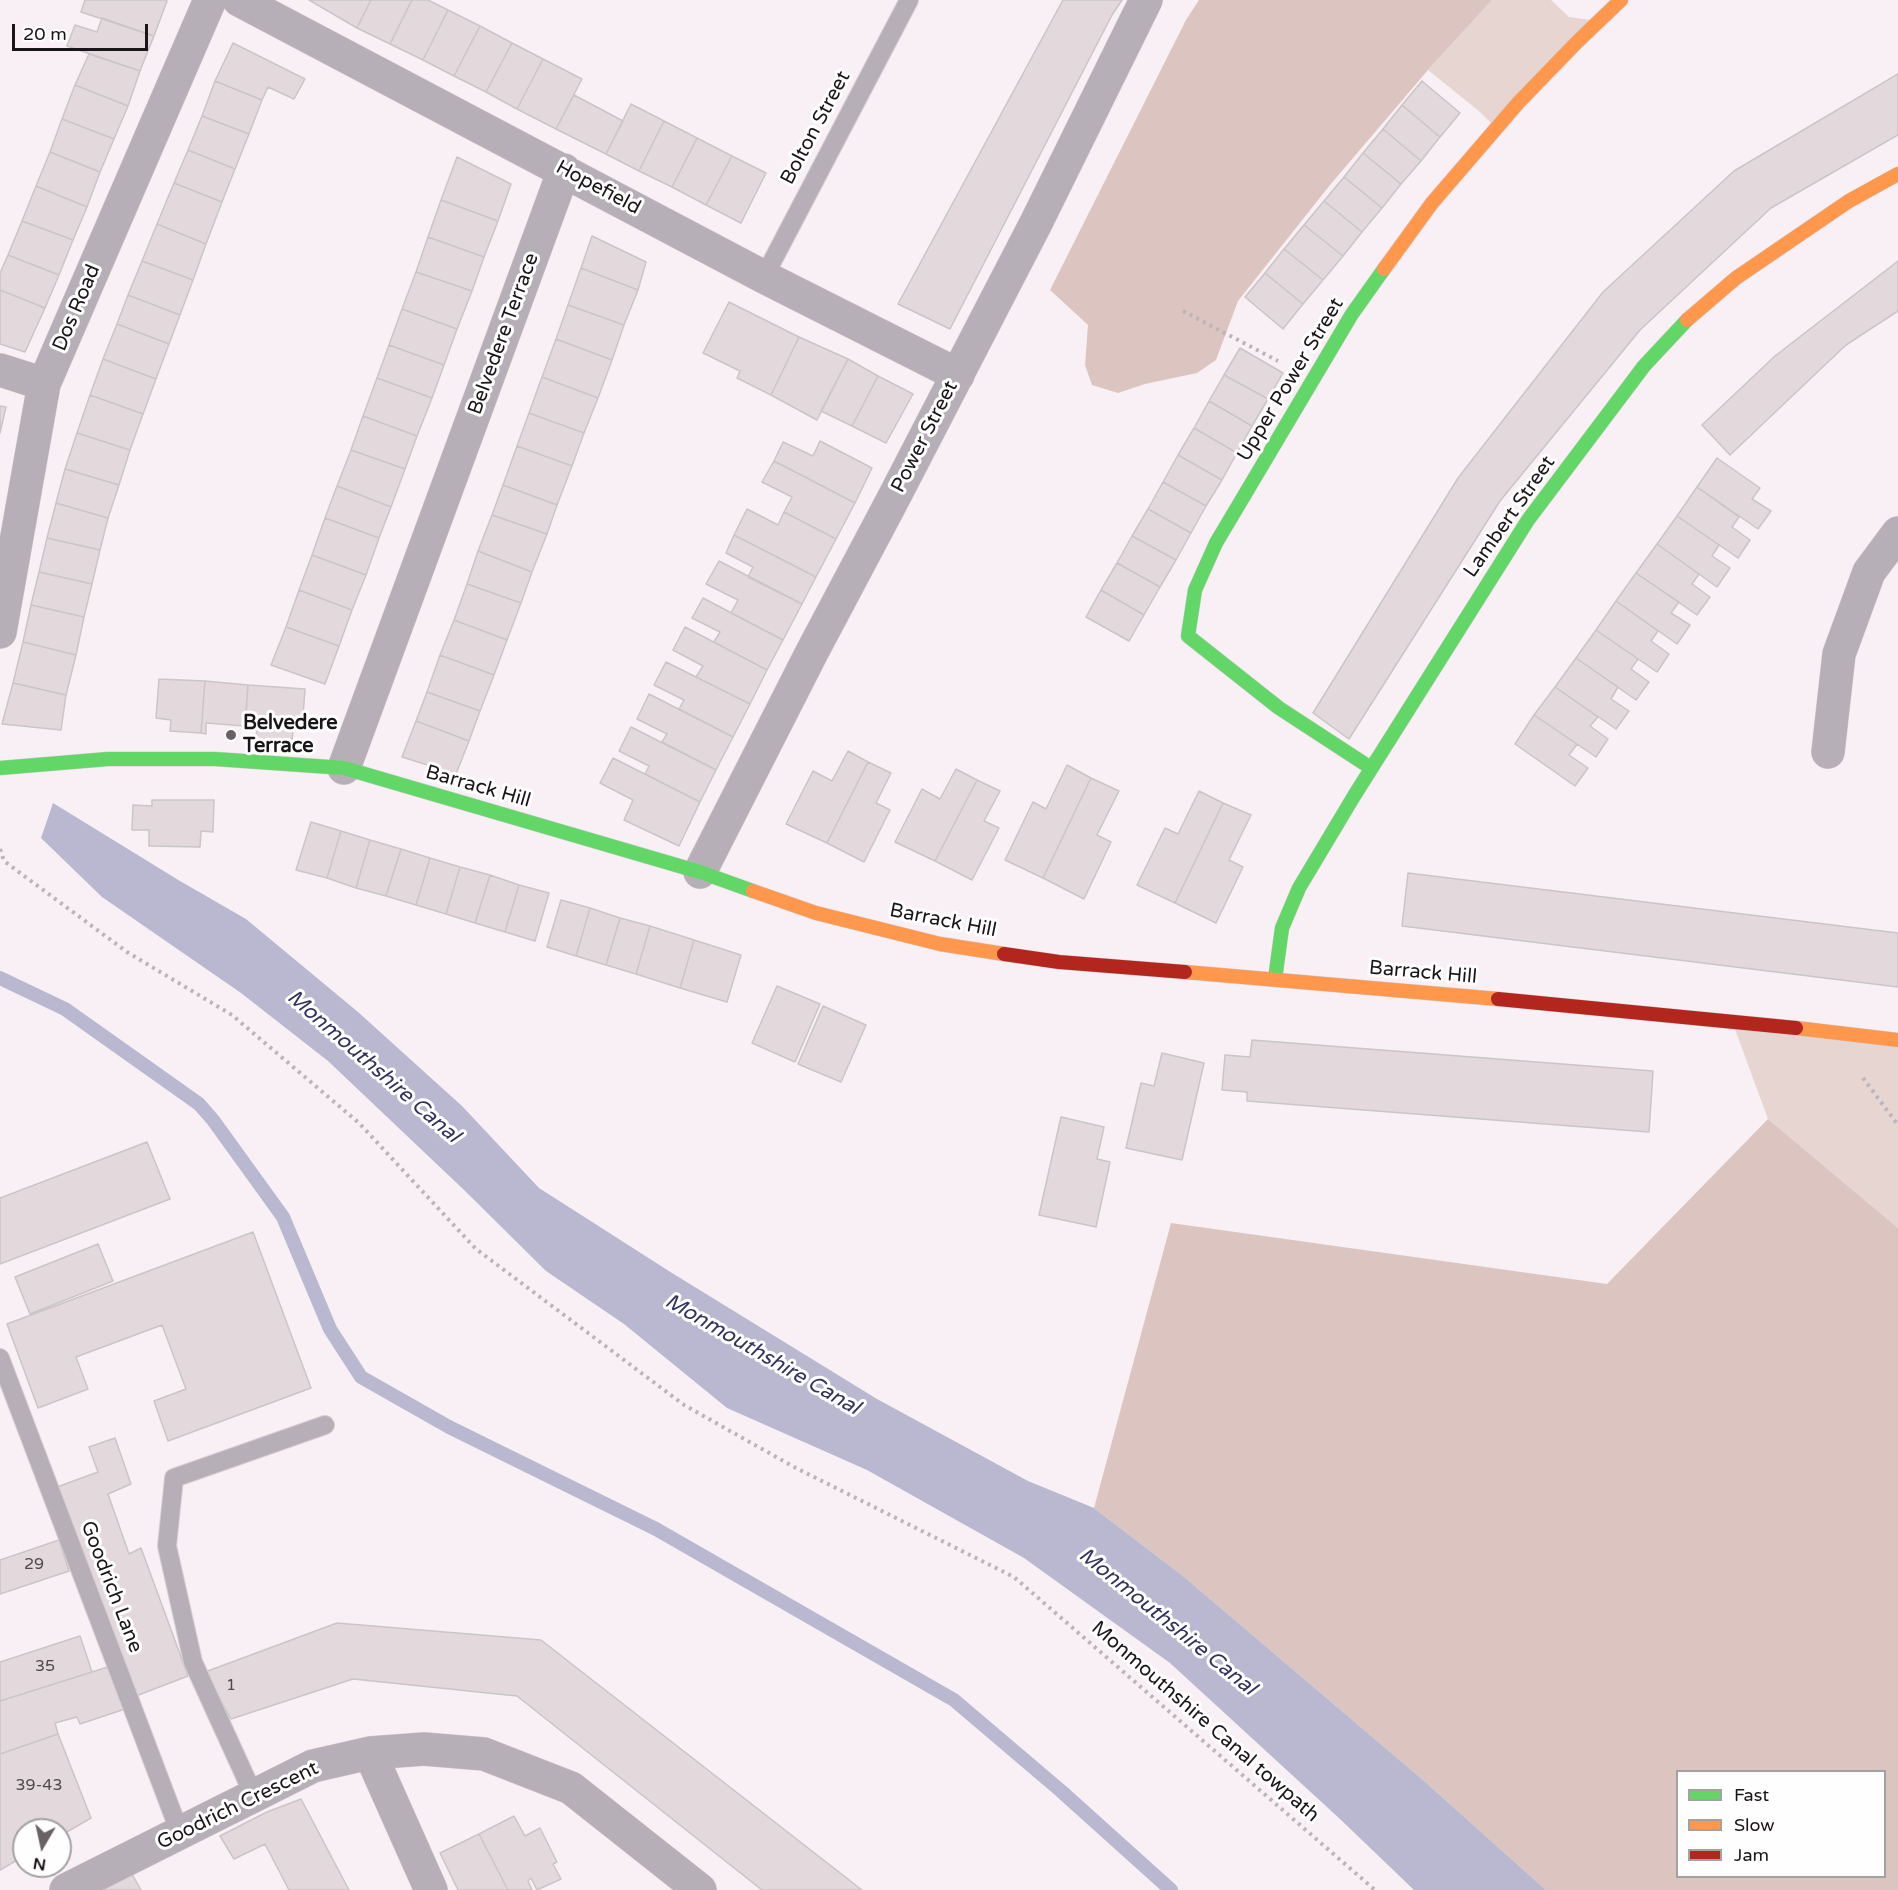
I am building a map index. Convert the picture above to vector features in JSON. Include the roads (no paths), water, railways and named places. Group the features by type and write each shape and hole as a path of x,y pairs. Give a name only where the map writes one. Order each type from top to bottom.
{"street":[{"name":"Dos Road","path":"0,632 44,384 210,0"},
{"name":"Hopefield","path":"239,0 764,276 958,375"},
{"name":"Power Street","path":"700,872 812,652 958,375 1146,0"},
{"name":"Upper Power Street","path":"1371,768 1279,708 1188,636 1194,590 1216,543 1352,314 1432,202 1518,103 1621,0"},
{"name":"Belvedere Terrace","path":"344,768 564,170"},
{"name":"Lambert Street","path":"1275,979 1282,928 1299,888 1371,768 1528,520 1644,366 1686,321 1736,278 1850,201 1898,174"},
{"path":"0,370 44,384"},
{"path":"1828,752 1839,654 1869,572 1898,533"},
{"name":"Barrack Hill","path":"0,768 108,759 215,759 344,768 700,872 816,913 940,944 1059,962 1275,979 1732,1021 1898,1040"},
{"name":"Goodrich Crescent","path":"66,1890 313,1766 370,1753 424,1749 484,1754 571,1788 700,1890"},
{"path":"370,1753 431,1890"}],"lane":[{"name":"Bolton Street","path":"764,276 909,0"},
{"name":"Goodrich Lane","path":"0,1358 180,1833"},
{"path":"254,1796 193,1662 167,1546 174,1478 325,1425"}],"water":[{"name":"Monmouthshire Canal","path":"53,803 246,919 358,1012 462,1106 539,1188 877,1399 1028,1481 1094,1508 1183,1576 1423,1780 1546,1890 1414,1890 1170,1663 1024,1558 867,1470 727,1408 624,1324 546,1271 328,1061 241,993 102,897 41,838"}],"waterway":[{"path":"0,978 65,1009 199,1104 283,1217 330,1329 361,1377 449,1427 656,1529 954,1700 1061,1791 1171,1890"}],"place":[{"name":"Belvedere Terrace","path":"231,735"}]}
